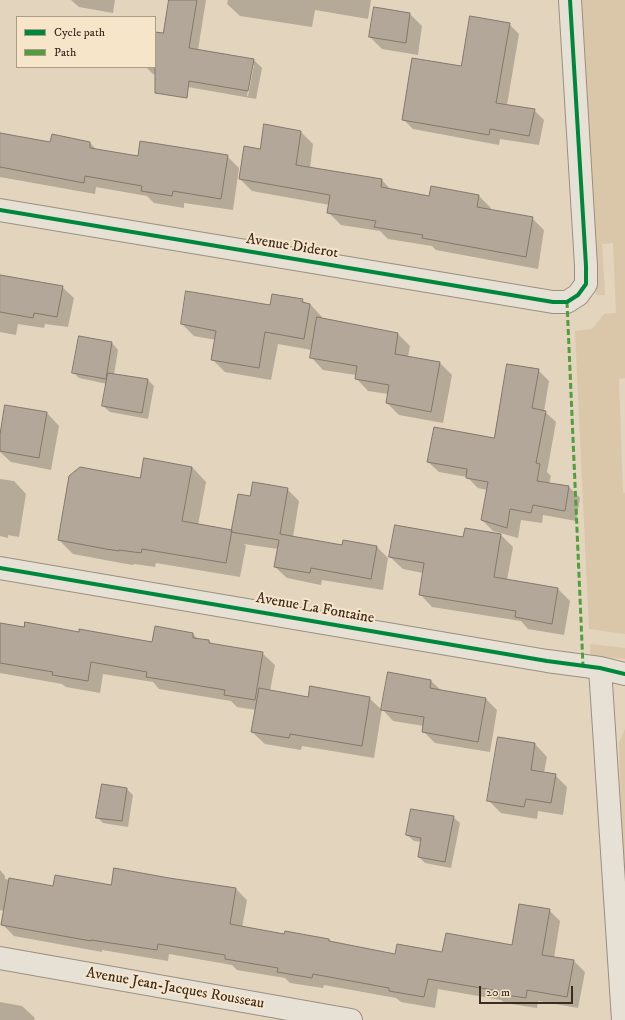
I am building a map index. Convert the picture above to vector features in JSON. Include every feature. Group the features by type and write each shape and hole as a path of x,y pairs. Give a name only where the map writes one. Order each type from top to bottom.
{"street":[{"name":"Avenue Diderot","path":"0,210 553,302 567,302 578,295 586,284 570,0"},
{"name":"Avenue La Fontaine","path":"0,568 547,661 600,668 625,674"},
{"path":"600,668 623,1020"},
{"name":"Avenue Jean-Jacques Rousseau","path":"0,958 351,1020"}],"shaded area":[{"path":"582,0 625,0 625,378 619,379 623,493 625,493 625,634 589,629 575,331 592,329 604,314 616,313 613,243 602,244 605,295 596,295 592,244"},
{"path":"590,644 625,648 625,659 590,656"},
{"path":"625,729 625,932 619,743"}],"building":[{"path":"169,0 197,0 189,48 254,59 248,91 189,81 187,98 155,93 156,32 163,33"},
{"path":"374,7 410,13 406,43 369,37"},
{"path":"470,16 510,23 496,103 535,109 529,136 490,129 489,135 402,120 412,58 461,66"},
{"path":"264,124 301,131 296,165 382,179 381,187 429,196 431,186 479,195 477,207 533,217 526,257 422,238 423,235 374,227 376,221 327,213 330,195 239,179 244,146 260,149"},
{"path":"0,133 50,142 52,134 90,142 90,148 138,156 140,141 228,155 221,199 173,191 172,196 141,191 142,186 85,176 84,183 0,167"},
{"path":"0,275 63,286 57,317 34,313 33,318 0,312"},
{"path":"186,291 270,305 272,294 303,299 302,302 310,304 304,339 265,332 259,368 211,360 216,331 181,324"},
{"path":"317,317 398,333 395,354 440,362 431,412 386,403 389,385 355,379 357,366 310,358"},
{"path":"79,336 112,342 106,379 72,373"},
{"path":"507,364 539,369 532,408 546,411 536,463 540,464 537,481 569,486 565,511 533,505 531,513 510,509 507,528 481,520 488,482 466,478 467,469 427,462 434,427 494,438"},
{"path":"108,373 148,379 142,413 102,406"},
{"path":"5,405 47,412 39,458 0,451 0,435"},
{"path":"144,458 192,467 182,521 232,530 226,563 142,549 141,553 119,551 58,540 69,476 80,467 140,478"},
{"path":"253,482 288,488 280,534 342,545 343,540 377,546 371,579 311,568 310,573 274,567 279,540 231,532 238,494 250,496"},
{"path":"395,525 463,537 465,528 501,534 494,577 558,588 552,624 515,617 516,611 419,595 424,563 389,557"},
{"path":"25,622 79,632 79,629 152,642 155,626 193,633 193,638 209,640 209,643 263,652 255,700 224,695 225,690 146,677 147,672 91,662 88,681 52,675 53,672 0,663 0,623 24,627"},
{"path":"388,672 431,680 430,688 486,698 478,742 422,732 424,717 381,710"},
{"path":"310,686 370,697 362,746 290,734 289,738 251,732 259,688 308,697"},
{"path":"498,737 535,743 531,770 556,774 551,803 526,799 524,807 487,801"},
{"path":"102,784 127,788 122,821 96,818"},
{"path":"411,809 454,816 445,862 418,857 421,838 406,835"},
{"path":"114,868 236,888 230,924 284,934 285,931 329,939 329,941 395,954 397,944 442,952 446,933 512,945 519,904 550,909 542,955 574,960 567,997 527,990 526,998 493,993 493,990 428,979 424,997 389,991 389,988 313,974 312,978 277,972 278,968 225,959 225,955 158,944 157,950 91,941 1,925 9,878 53,886 55,875 111,885"}],"marked path":[{"path":"567,302 583,666"}],"cycle path":[{"path":"0,210 553,302 567,302 578,295 586,284 570,0"},
{"path":"0,568 547,661 600,668 625,674"}]}
